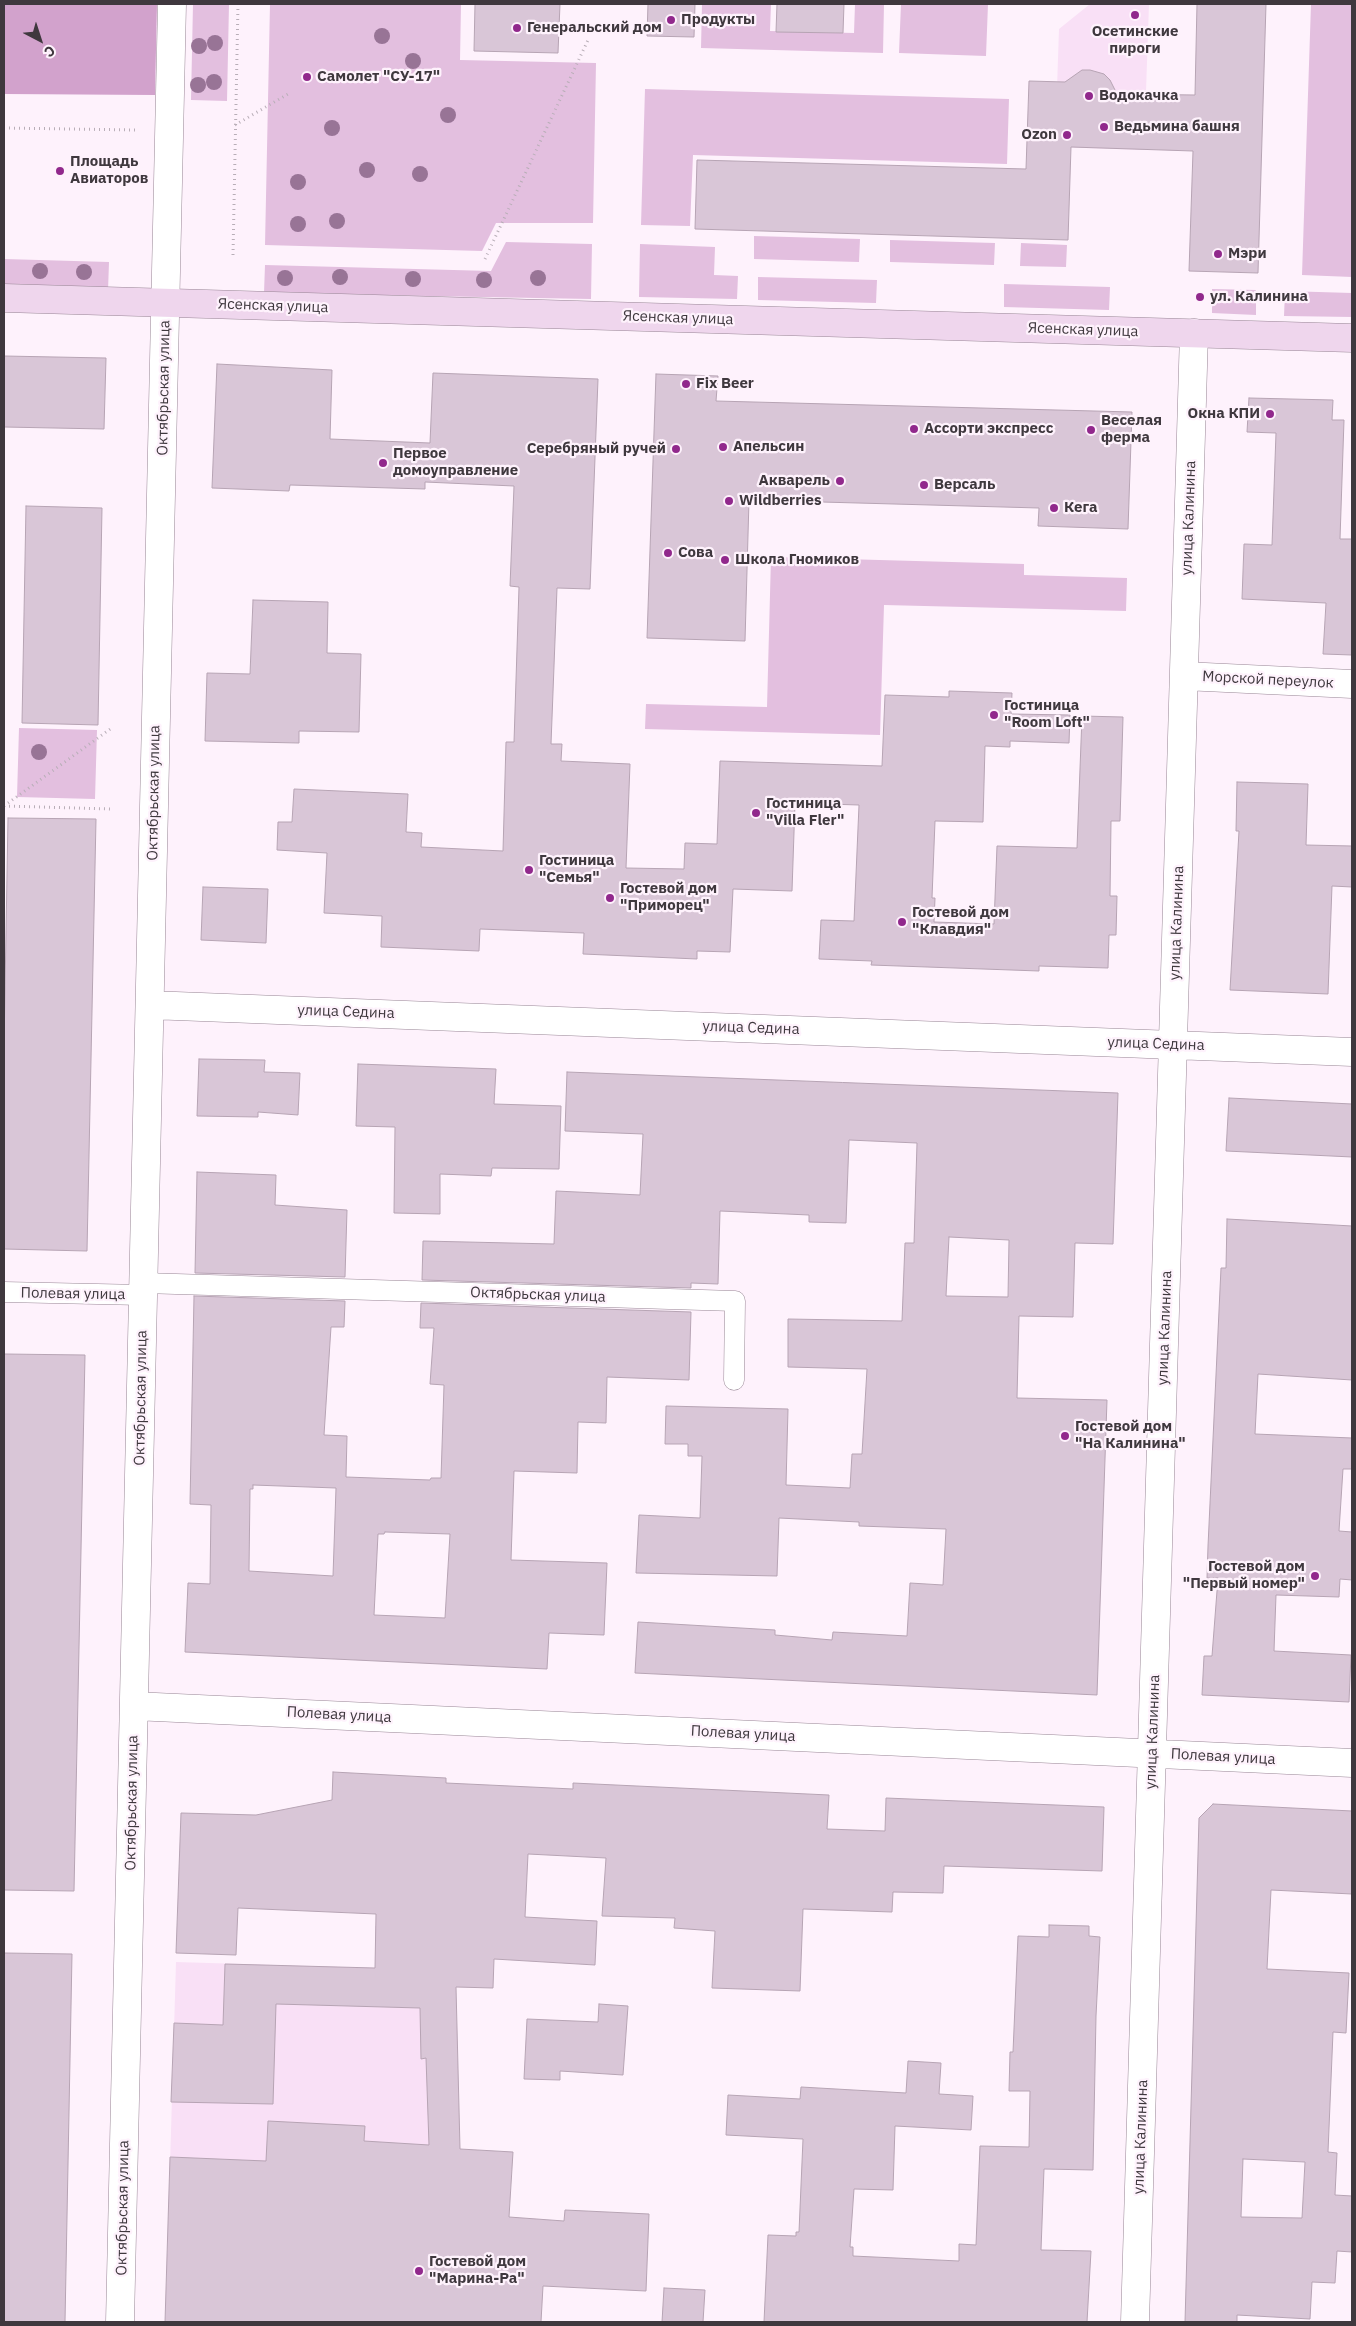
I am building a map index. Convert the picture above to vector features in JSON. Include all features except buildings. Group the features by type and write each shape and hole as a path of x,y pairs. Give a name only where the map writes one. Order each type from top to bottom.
{"street":[{"name":"Октябрьская улица","path":"120,2322 172,4"},
{"name":"Ясенская улица","path":"4,298 1352,338"},
{"name":"улица Калинина","path":"1136,2322 1194,333"},
{"name":"Морской переулок","path":"1184,676 1352,684"},
{"name":"улица Седина","path":"150,1005 1352,1052"},
{"name":"Полевая улица","path":"134,1706 1352,1763"}],"lane":[{"name":"Полевая улица","path":"4,1292 143,1289"},
{"name":"Октябрьская улица","path":"143,1289 735,1302 734,1380"}],"path":[{"path":"233,255 238,4"},
{"path":"485,259 589,38"},
{"path":"236,125 288,94"},
{"path":"4,128 169,131"},
{"path":"111,809 4,806 113,727"}],"shaded area":[{"path":"4,4 157,4 155,95 4,94"},
{"path":"193,4 229,4 227,101 191,100"},
{"path":"270,4 461,4 460,60 596,63 593,223 496,223 482,251 265,245"},
{"path":"702,4 771,4 770,31 854,33 855,4 884,4 883,53 701,48"},
{"path":"901,4 988,4 986,56 899,53"},
{"path":"1090,4 1149,4 1144,150 1055,147 1059,29"},
{"path":"1311,4 1352,4 1352,277 1302,275"},
{"path":"645,89 1009,99 1007,164 693,155 690,226 641,225"},
{"path":"754,236 860,239 859,262 754,259"},
{"path":"890,240 995,243 994,265 890,262"},
{"path":"506,242 592,244 591,299 264,293 265,265 491,271"},
{"path":"1021,243 1067,245 1066,267 1020,266"},
{"path":"640,244 715,247 714,275 738,276 737,299 639,297"},
{"path":"4,259 109,262 108,291 4,288"},
{"path":"758,277 877,280 876,303 758,300"},
{"path":"1004,284 1110,287 1109,310 1004,307"},
{"path":"1212,289 1256,290 1256,315 1212,313"},
{"path":"1285,291 1352,293 1352,317 1284,316"},
{"path":"771,557 1024,564 1024,575 1127,578 1126,611 884,605 880,735 645,729 646,704 767,707"},
{"path":"19,728 97,730 95,799 17,797"},
{"path":"375,1926 401,1926 455,1969 460,2147 203,2234 168,2233 176,1962 375,1968"}],"place":[{"name":"Осетинские пироги","path":"1135,15"},
{"name":"Продукты","path":"671,20"},
{"name":"Генеральский дом","path":"517,28"},
{"name":"Самолет \"СУ-17\"","path":"307,77"},
{"name":"Водокачка","path":"1089,96"},
{"name":"Ведьмина башня","path":"1104,127"},
{"name":"Ozon","path":"1067,135"},
{"name":"Площадь Авиаторов","path":"60,171"},
{"name":"Мэри","path":"1218,254"},
{"name":"ул. Калинина","path":"1200,297"},
{"name":"Fix Beer","path":"686,384"},
{"name":"Окна КПИ","path":"1270,414"},
{"name":"Ассорти экспресс","path":"914,429"},
{"name":"Веселая ферма","path":"1091,430"},
{"name":"Апельсин","path":"723,447"},
{"name":"Серебряный ручей","path":"676,449"},
{"name":"Первое домоуправление","path":"383,463"},
{"name":"Акварель","path":"840,481"},
{"name":"Версаль","path":"924,485"},
{"name":"Wildberries","path":"729,501"},
{"name":"Кега","path":"1054,508"},
{"name":"Сова","path":"668,553"},
{"name":"Школа Гномиков","path":"725,560"},
{"name":"Гостиница \"Room Loft\"","path":"994,715"},
{"name":"Гостиница \"Villa Fler\"","path":"756,813"},
{"name":"Гостиница \"Семья\"","path":"529,870"},
{"name":"Гостевой дом \"Приморец\"","path":"610,898"},
{"name":"Гостевой дом \"Клавдия\"","path":"902,922"},
{"name":"Гостевой дом \"На Калинина\"","path":"1065,1436"},
{"name":"Гостевой дом \"Первый номер\"","path":"1315,1576"},
{"name":"Гостевой дом \"Марина-Ра\"","path":"419,2271"}]}
